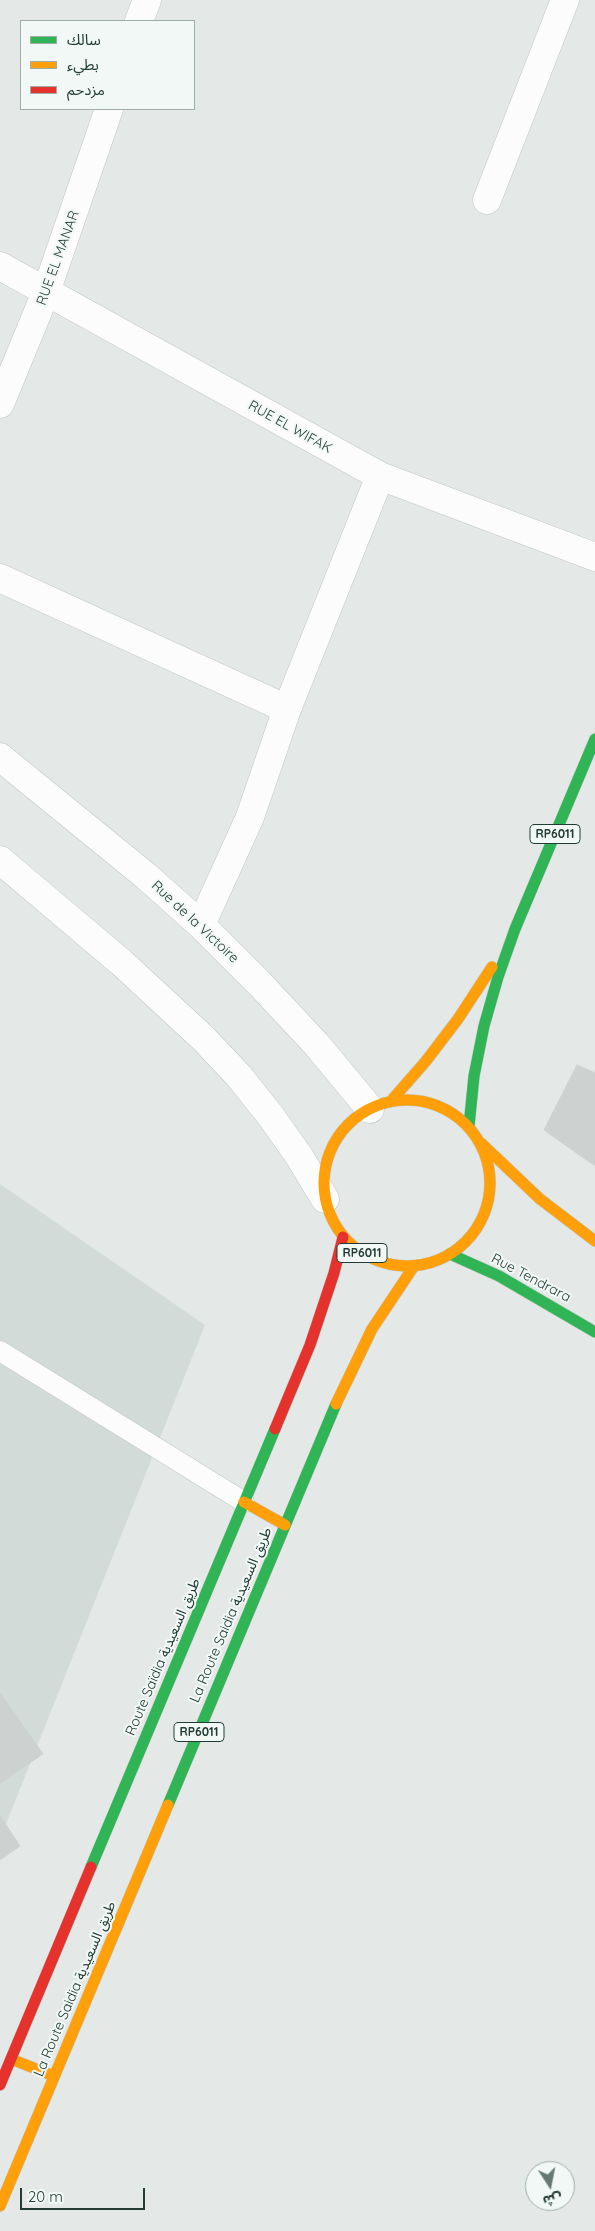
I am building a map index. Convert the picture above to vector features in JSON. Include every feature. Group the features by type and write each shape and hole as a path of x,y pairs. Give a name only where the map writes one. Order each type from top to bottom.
{"main road":[{"name":"RP6011","path":"468,1126 474,1076 484,1026 498,977 514,929 595,739"},
{"name":"RP6011","path":"380,1105 412,1100 433,1104 452,1113 468,1126 480,1143 488,1163 490,1188 484,1214 471,1237 450,1254 433,1262 414,1266 388,1264 363,1254 343,1237 332,1219 325,1199 325,1173 332,1146 348,1124 380,1105 426,1061 458,1019 514,929"},
{"path":"480,1143 540,1199 595,1241"},
{"name":"Route Saïdia طريق السعيدية","path":"0,2085 310,1345 334,1273 343,1237"},
{"name":"Rue Tendrara","path":"450,1254 499,1276 595,1332"},
{"name":"La Route Saidia طريق السعيدية","path":"0,2206 355,1362 372,1329 414,1266"},
{"path":"244,1502 286,1525"},
{"path":"11,2059 54,2076"}],"street":[{"path":"139,20 147,0"},
{"path":"487,200 565,0"},
{"name":"RUE EL MANAR","path":"0,404 46,292 109,110"},
{"name":"RUE EL WIFAK","path":"0,266 380,476 595,557"},
{"path":"201,926 250,817 287,709 380,476"},
{"path":"0,578 287,709"},
{"name":"Rue de la Victoire","path":"0,757 146,876 201,926 260,984 310,1038 380,1105"},
{"path":"0,860 122,963 221,1056 270,1115 299,1156 325,1199"}],"lane":[{"path":"0,1350 244,1502"}],"shaded area":[{"path":"0,1184 205,1325 0,1839"}],"building":[{"path":"577,1065 595,1073 595,1166 544,1130"},
{"path":"0,1693 43,1754 0,1783"},
{"path":"0,1816 20,1846 0,1860"}],"traffic: fast":[{"path":"469,1126 474,1076 484,1026 498,977 515,929 595,739"},
{"path":"450,1254 499,1276 595,1332"},
{"path":"168,1805 336,1404"},
{"path":"91,1867 275,1429"}],"traffic: slow":[{"path":"391,1101 426,1061 458,1019 492,967"},
{"path":"407,1100 439,1107 453,1114 466,1124 476,1137 483,1151 490,1183 483,1215 476,1229 466,1242 453,1252 439,1259 407,1266 375,1259 361,1252 348,1242 338,1229 331,1215 324,1183 331,1151 338,1137 348,1124 361,1114 375,1107 407,1100"},
{"path":"481,1143 540,1199 595,1241"},
{"path":"336,1404 372,1329 414,1266"},
{"path":"244,1502 285,1525"},
{"path":"0,2206 168,1805"},
{"path":"11,2059 54,2076"}],"traffic: jam":[{"path":"275,1429 310,1345 334,1273 343,1237"},
{"path":"0,2085 91,1867"}]}
